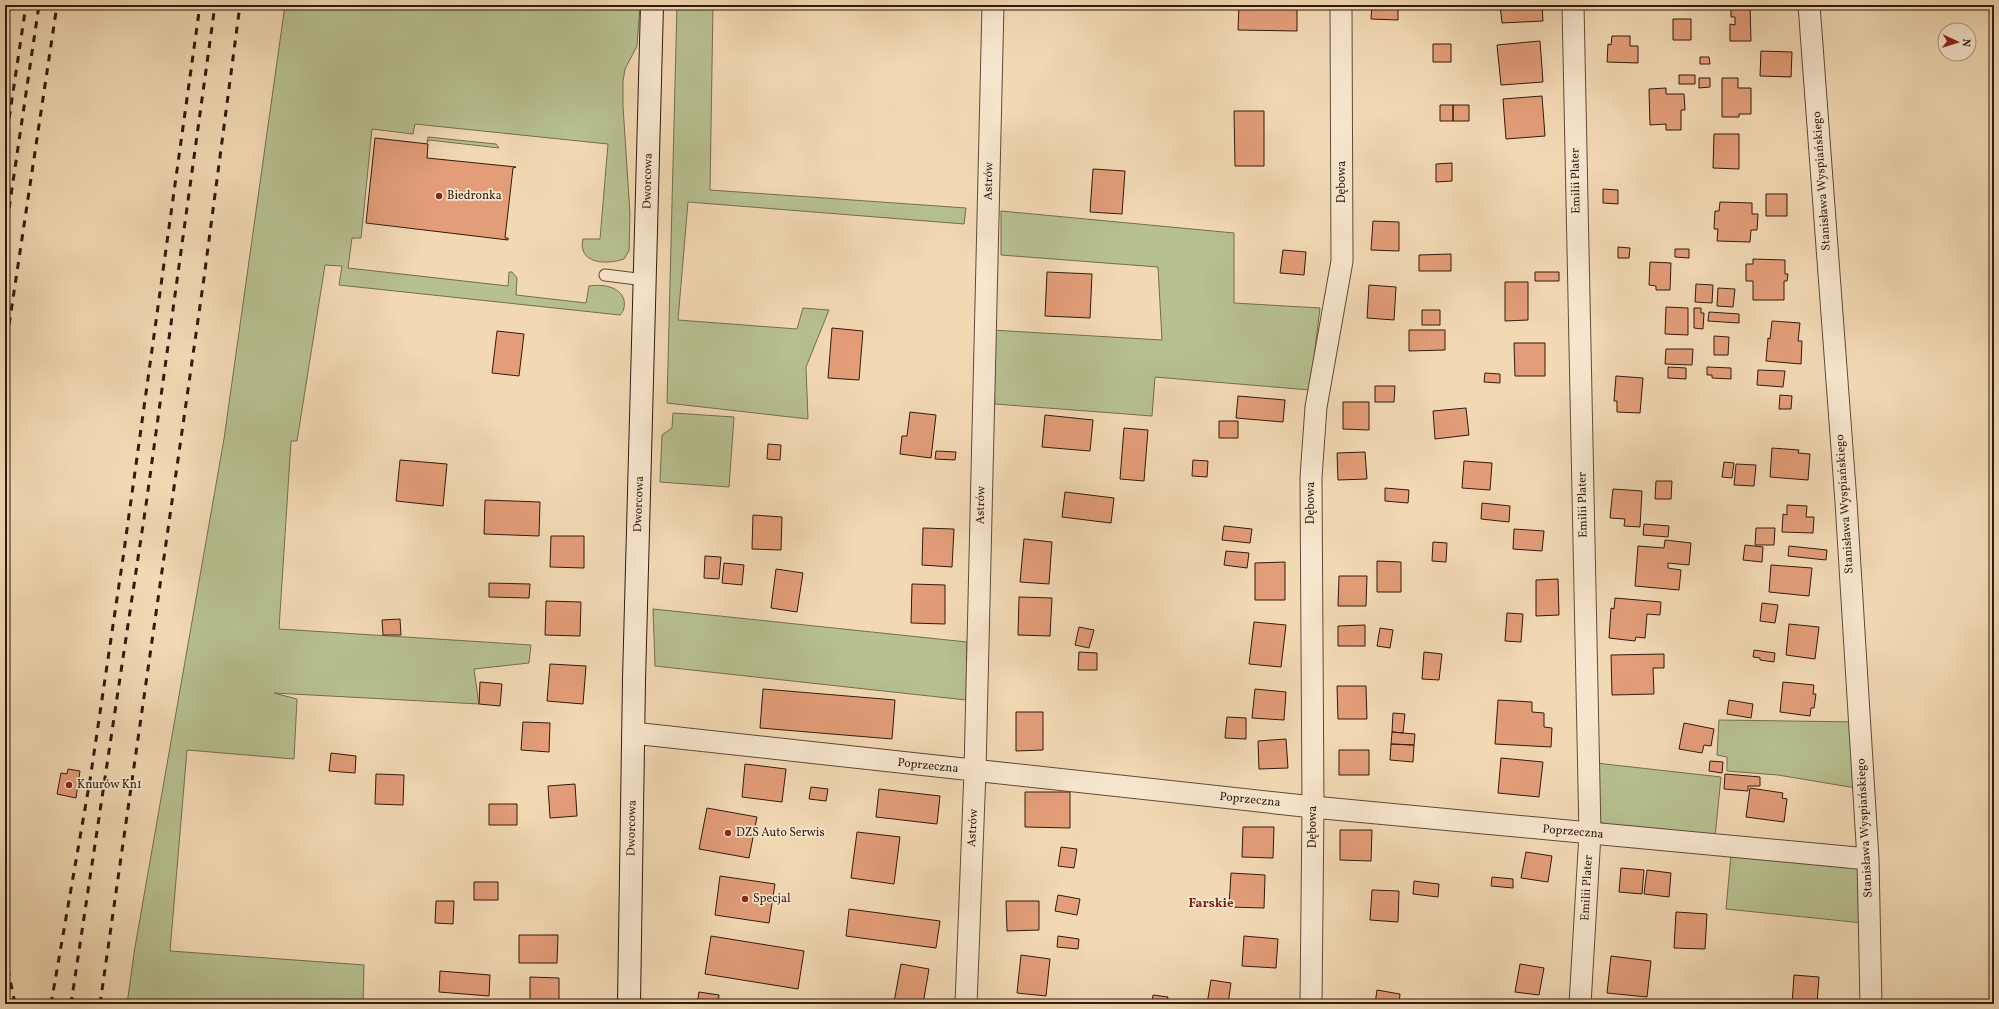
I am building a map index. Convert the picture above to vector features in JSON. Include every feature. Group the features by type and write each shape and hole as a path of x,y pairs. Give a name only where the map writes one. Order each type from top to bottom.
{"main road":[{"name":"Dworcowa","path":"630,1004 633,733 652,5"}],"street":[{"name":"Astrów","path":"966,1004 976,772 993,5"},
{"name":"Dębowa","path":"1312,1004 1313,807 1311,477 1316,407 1342,261 1341,5"},
{"name":"Emilii Plater","path":"1573,5 1590,834 1580,1004"},
{"name":"Stanisława Wyspiańskiego","path":"1808,5 1846,502 1868,860 1871,1004"},
{"name":"Poprzeczna","path":"633,733 976,772 1313,807 1868,860"}],"lane":[{"path":"605,275 645,280"}],"green space":[{"path":"285,5 640,5 637,46 625,69 623,81 623,106 630,214 629,251 624,259 610,262 595,261 584,254 582,247 583,239 600,239 608,144 415,124 413,134 372,129 361,238 352,238 348,268 508,286 509,272 512,272 517,278 516,295 586,303 589,286 599,285 610,287 619,292 624,300 624,306 620,315 339,285 342,266 325,265 297,441 291,441 279,629 531,645 529,663 474,669 479,704 274,693 297,699 294,759 187,750 170,951 364,965 363,1004 127,1004 135,947 224,439"},
{"path":"677,5 713,5 710,190 966,208 964,224 688,202 678,320 797,329 803,308 829,310 806,367 808,419 667,403"},
{"path":"428,137 496,144 499,148 429,140 427,143"},
{"path":"1001,211 1234,233 1234,303 1320,308 1310,390 1155,377 1152,416 995,404 991,330 1162,340 1158,267 1001,255"},
{"path":"673,413 734,417 729,487 660,482 662,435 672,428"},
{"path":"653,609 967,642 966,700 655,666"},
{"path":"1719,720 1859,722 1856,788 1778,775 1727,771 1727,757 1717,755"},
{"path":"1596,763 1721,777 1715,837 1606,825 1597,819"},
{"path":"1731,854 1864,865 1863,923 1726,909"}],"building":[{"path":"1239,5 1297,5 1297,31 1238,30"},
{"path":"1372,5 1398,5 1398,20 1371,19"},
{"path":"1500,5 1542,5 1543,21 1502,23"},
{"path":"1731,5 1750,5 1751,41 1730,41 1730,24 1735,25 1735,17 1731,17"},
{"path":"1762,5 1787,5 1787,7 1762,7"},
{"path":"1673,19 1691,19 1691,40 1673,40"},
{"path":"1612,36 1630,36 1630,46 1638,46 1638,63 1607,62 1608,44 1611,45"},
{"path":"1540,41 1543,82 1501,85 1497,45"},
{"path":"1433,44 1451,44 1451,62 1433,62"},
{"path":"1761,51 1792,52 1791,77 1760,76"},
{"path":"1700,57 1709,57 1710,64 1700,64"},
{"path":"1679,75 1695,75 1695,84 1679,84"},
{"path":"1699,78 1710,78 1710,87 1699,88"},
{"path":"1722,78 1738,78 1738,88 1751,88 1751,114 1739,114 1739,117 1722,117"},
{"path":"1666,88 1666,94 1684,94 1685,110 1681,110 1681,130 1666,130 1666,124 1650,125 1649,89"},
{"path":"1542,96 1545,136 1506,139 1503,99"},
{"path":"1440,105 1453,105 1453,121 1440,121"},
{"path":"1453,105 1469,105 1469,121 1453,121"},
{"path":"1234,111 1264,111 1264,166 1235,166"},
{"path":"1714,134 1739,134 1739,169 1713,168"},
{"name":"Biedronka","path":"375,138 428,144 427,158 516,167 513,168 505,238 508,238 508,240 366,223"},
{"path":"1452,163 1452,181 1436,182 1436,164"},
{"path":"1093,169 1125,171 1122,214 1090,212"},
{"path":"1603,189 1618,190 1618,204 1603,203"},
{"path":"1766,194 1787,194 1787,216 1766,216"},
{"path":"1720,202 1752,203 1752,214 1758,214 1757,230 1751,230 1750,242 1717,241 1718,229 1714,229 1715,211 1719,211"},
{"path":"1373,221 1399,222 1399,251 1371,250"},
{"path":"1618,247 1630,248 1629,258 1618,258"},
{"path":"1675,249 1689,249 1689,258 1675,257"},
{"path":"1283,250 1306,252 1304,275 1280,273"},
{"path":"1451,254 1451,271 1419,271 1419,255"},
{"path":"1753,259 1785,260 1785,274 1788,274 1787,281 1784,281 1784,300 1753,300 1753,281 1746,281 1746,264 1753,264"},
{"path":"1650,262 1671,263 1670,290 1656,290 1656,286 1649,285"},
{"path":"1047,272 1092,274 1090,318 1045,316"},
{"path":"1535,272 1559,272 1559,281 1535,281"},
{"path":"1505,282 1528,282 1528,320 1505,321"},
{"path":"1696,284 1713,285 1712,303 1695,302"},
{"path":"1369,285 1396,287 1394,320 1367,318"},
{"path":"1718,288 1735,289 1733,307 1717,306"},
{"path":"1666,307 1688,308 1688,335 1665,334"},
{"path":"1694,308 1701,308 1701,313 1704,313 1703,329 1694,328"},
{"path":"1422,310 1440,310 1440,325 1422,325"},
{"path":"1709,312 1739,314 1739,323 1708,321"},
{"path":"1772,321 1800,323 1798,341 1802,341 1801,364 1766,361 1768,338 1770,339"},
{"path":"832,328 863,331 859,380 828,378"},
{"path":"1409,330 1445,330 1445,350 1409,351"},
{"path":"497,331 524,334 519,376 492,373"},
{"path":"1714,336 1729,337 1728,355 1714,355"},
{"path":"1514,343 1545,343 1545,376 1515,376"},
{"path":"1666,349 1693,349 1692,365 1665,364"},
{"path":"1668,367 1686,368 1686,379 1668,378"},
{"path":"1707,367 1731,368 1731,379 1712,378 1712,375 1707,375"},
{"path":"1758,370 1785,371 1783,387 1757,385"},
{"path":"1485,373 1500,374 1500,383 1484,382"},
{"path":"1616,376 1643,378 1640,413 1617,412 1617,401 1614,401"},
{"path":"1375,386 1395,386 1394,402 1375,402"},
{"path":"1780,395 1792,396 1791,409 1779,409"},
{"path":"1238,396 1285,400 1283,422 1236,418"},
{"path":"1343,402 1369,402 1369,430 1343,429"},
{"path":"1466,408 1469,435 1435,439 1433,411"},
{"path":"910,412 936,415 931,458 900,454 902,436 907,436"},
{"path":"1045,415 1093,420 1090,451 1042,447"},
{"path":"1219,421 1238,421 1238,438 1219,438"},
{"path":"1124,428 1148,430 1144,481 1120,479"},
{"path":"768,444 781,445 780,460 767,459"},
{"path":"1772,448 1799,450 1798,453 1810,454 1808,480 1770,477"},
{"path":"936,451 956,452 955,460 935,459"},
{"path":"1365,452 1367,479 1338,480 1337,453"},
{"path":"400,460 447,464 443,506 396,501"},
{"path":"1193,460 1208,461 1207,477 1192,476"},
{"path":"1464,461 1492,463 1490,490 1462,488"},
{"path":"1724,462 1734,463 1732,478 1722,477"},
{"path":"1736,464 1756,465 1754,486 1734,485"},
{"path":"1656,481 1672,481 1671,499 1655,499"},
{"path":"1385,488 1409,490 1408,503 1385,501"},
{"path":"1613,489 1642,491 1640,527 1624,526 1625,519 1610,518"},
{"path":"1065,492 1114,498 1111,523 1062,517"},
{"path":"485,500 540,502 539,536 484,534"},
{"path":"1482,503 1510,506 1509,522 1481,519"},
{"path":"1787,505 1807,506 1806,517 1814,517 1813,533 1782,532 1783,514 1787,515"},
{"path":"753,515 782,517 781,550 752,549"},
{"path":"1644,524 1669,526 1668,537 1643,535"},
{"path":"1224,526 1252,529 1250,543 1222,540"},
{"path":"923,528 954,529 952,567 922,565"},
{"path":"1756,528 1775,528 1774,545 1755,545"},
{"path":"1514,529 1544,531 1542,551 1513,549"},
{"path":"551,536 584,536 584,568 550,567"},
{"path":"1024,539 1052,542 1049,584 1020,582"},
{"path":"1665,540 1691,543 1689,565 1668,563 1668,568 1681,570 1679,590 1635,586 1638,546 1664,548"},
{"path":"1433,542 1447,543 1446,562 1432,561"},
{"path":"1745,545 1763,547 1762,562 1743,560"},
{"path":"1789,546 1827,550 1826,560 1788,556"},
{"path":"1226,551 1249,553 1247,568 1224,565"},
{"path":"705,556 721,557 719,579 704,578"},
{"path":"1377,561 1401,562 1401,592 1377,592"},
{"path":"1285,562 1285,600 1255,600 1255,563"},
{"path":"724,563 744,565 742,585 722,583"},
{"path":"1771,565 1812,568 1809,596 1769,592"},
{"path":"776,569 803,573 797,612 771,608"},
{"path":"1339,576 1367,576 1366,606 1338,606"},
{"path":"1558,579 1559,615 1536,616 1536,580"},
{"path":"489,583 530,584 529,598 489,597"},
{"path":"912,584 945,585 945,624 911,623"},
{"path":"1019,597 1052,598 1050,636 1018,635"},
{"path":"1615,598 1661,602 1660,615 1647,614 1645,638 1636,637 1635,641 1609,638 1611,608 1614,609"},
{"path":"546,601 581,602 580,636 545,635"},
{"path":"1762,603 1778,605 1775,623 1760,621"},
{"path":"1507,613 1523,614 1521,642 1505,641"},
{"path":"400,619 401,635 383,635 382,620"},
{"path":"1254,622 1286,625 1281,667 1249,664"},
{"path":"1789,624 1819,627 1815,659 1786,655"},
{"path":"1365,625 1365,646 1338,646 1338,626"},
{"path":"1079,627 1094,630 1089,648 1075,645"},
{"path":"1380,628 1393,630 1390,648 1377,646"},
{"path":"1754,650 1775,653 1774,662 1760,660 1760,658 1753,657"},
{"path":"1079,652 1097,653 1097,670 1078,670"},
{"path":"1424,652 1442,654 1439,680 1422,679"},
{"path":"1664,654 1664,668 1653,668 1654,694 1612,695 1611,655"},
{"path":"550,664 586,666 583,704 547,701"},
{"path":"480,682 502,684 500,706 479,704"},
{"path":"1783,682 1814,685 1813,694 1816,694 1814,708 1811,708 1810,716 1780,712"},
{"path":"1337,686 1366,686 1367,719 1338,719"},
{"path":"763,689 895,700 892,739 760,728"},
{"path":"1255,689 1286,692 1284,720 1252,718"},
{"path":"1498,700 1532,702 1532,712 1544,713 1544,727 1552,728 1551,747 1495,744"},
{"path":"1729,700 1753,704 1751,718 1727,714"},
{"path":"1016,712 1043,712 1043,750 1016,751"},
{"path":"1393,713 1405,714 1403,733 1392,732"},
{"path":"1227,717 1246,718 1246,739 1225,738"},
{"path":"523,722 550,723 549,752 521,750"},
{"path":"1684,723 1714,729 1711,746 1704,745 1702,753 1679,749"},
{"path":"1392,732 1415,734 1414,745 1391,744"},
{"path":"1286,739 1288,768 1259,769 1258,741"},
{"path":"1391,744 1414,745 1413,762 1390,760"},
{"path":"1339,750 1369,750 1369,775 1339,775"},
{"path":"331,753 356,756 355,773 329,771"},
{"path":"1501,758 1543,762 1539,797 1498,793"},
{"path":"1710,761 1723,762 1722,773 1709,771"},
{"path":"745,764 786,769 782,802 742,797"},
{"name":"Knurów Kn1","path":"68,769 80,771 76,798 57,794 61,773 67,774"},
{"path":"376,774 404,775 403,805 375,804"},
{"path":"1725,774 1760,777 1760,786 1748,786 1748,791 1724,789"},
{"path":"575,784 577,816 550,818 548,786"},
{"path":"811,787 828,789 826,801 809,799"},
{"path":"1750,788 1783,793 1782,798 1787,799 1784,822 1746,817"},
{"path":"879,789 940,796 937,824 876,817"},
{"path":"1025,792 1070,792 1070,828 1025,827"},
{"path":"489,804 517,804 517,825 489,825"},
{"name":"DZS Auto Serwis","path":"707,808 757,817 749,858 699,849"},
{"path":"1243,827 1274,827 1273,858 1242,857"},
{"path":"1340,830 1372,830 1371,861 1340,860"},
{"path":"857,832 900,837 894,884 851,878"},
{"path":"1061,847 1077,849 1074,868 1058,866"},
{"path":"1526,852 1552,856 1548,882 1521,878"},
{"path":"1621,868 1644,870 1642,894 1619,892"},
{"path":"1647,870 1671,873 1669,897 1644,894"},
{"path":"1231,873 1265,875 1264,908 1229,907"},
{"name":"Specjal","path":"720,876 775,884 769,923 715,915"},
{"path":"1492,877 1513,879 1513,888 1491,886"},
{"path":"1414,881 1439,884 1438,897 1413,894"},
{"path":"474,882 498,882 498,900 474,900"},
{"path":"1372,890 1399,891 1398,922 1370,920"},
{"path":"1058,895 1080,899 1077,915 1055,911"},
{"path":"436,901 454,901 453,924 435,923"},
{"path":"1006,901 1039,901 1039,930 1007,931"},
{"path":"849,909 940,921 936,948 846,936"},
{"path":"1676,912 1707,914 1705,949 1674,948"},
{"path":"519,935 558,935 557,963 519,963"},
{"path":"711,936 804,951 798,989 705,974"},
{"path":"1058,936 1079,939 1078,949 1057,947"},
{"path":"1244,936 1278,939 1276,968 1242,966"},
{"path":"1021,955 1050,959 1046,996 1017,993"},
{"path":"1611,956 1651,961 1647,997 1607,993"},
{"path":"901,964 929,969 923,1004 894,1002"},
{"path":"1520,964 1544,968 1539,995 1515,992"},
{"path":"440,971 490,975 489,996 439,992"},
{"path":"1794,975 1819,977 1817,1004 1792,1004"},
{"path":"530,977 559,978 559,1004 530,1004"},
{"path":"1211,980 1231,983 1228,1004 1207,1004"},
{"path":"1377,990 1400,994 1399,1004 1375,1004"},
{"path":"699,992 719,995 718,1004 697,1004"},
{"path":"1153,995 1168,997 1166,1004 1152,1004"}],"railway":[{"path":"5,35 9,5"},
{"path":"5,146 26,5"},
{"path":"5,236 39,5"},
{"path":"5,352 57,5"},
{"path":"51,1004 90,780 123,558 200,5"},
{"path":"71,1004 146,505 215,5"},
{"path":"100,1004 204,278 240,5"},
{"path":"5,955 15,1004"}],"place":[{"name":"Biedronka","path":"439,196"},
{"name":"Knurów Kn1","path":"69,785"},
{"name":"DZS Auto Serwis","path":"728,833"},
{"name":"Specjal","path":"745,899"}],"district":[{"name":"Farskie","path":"1211,904"}]}
